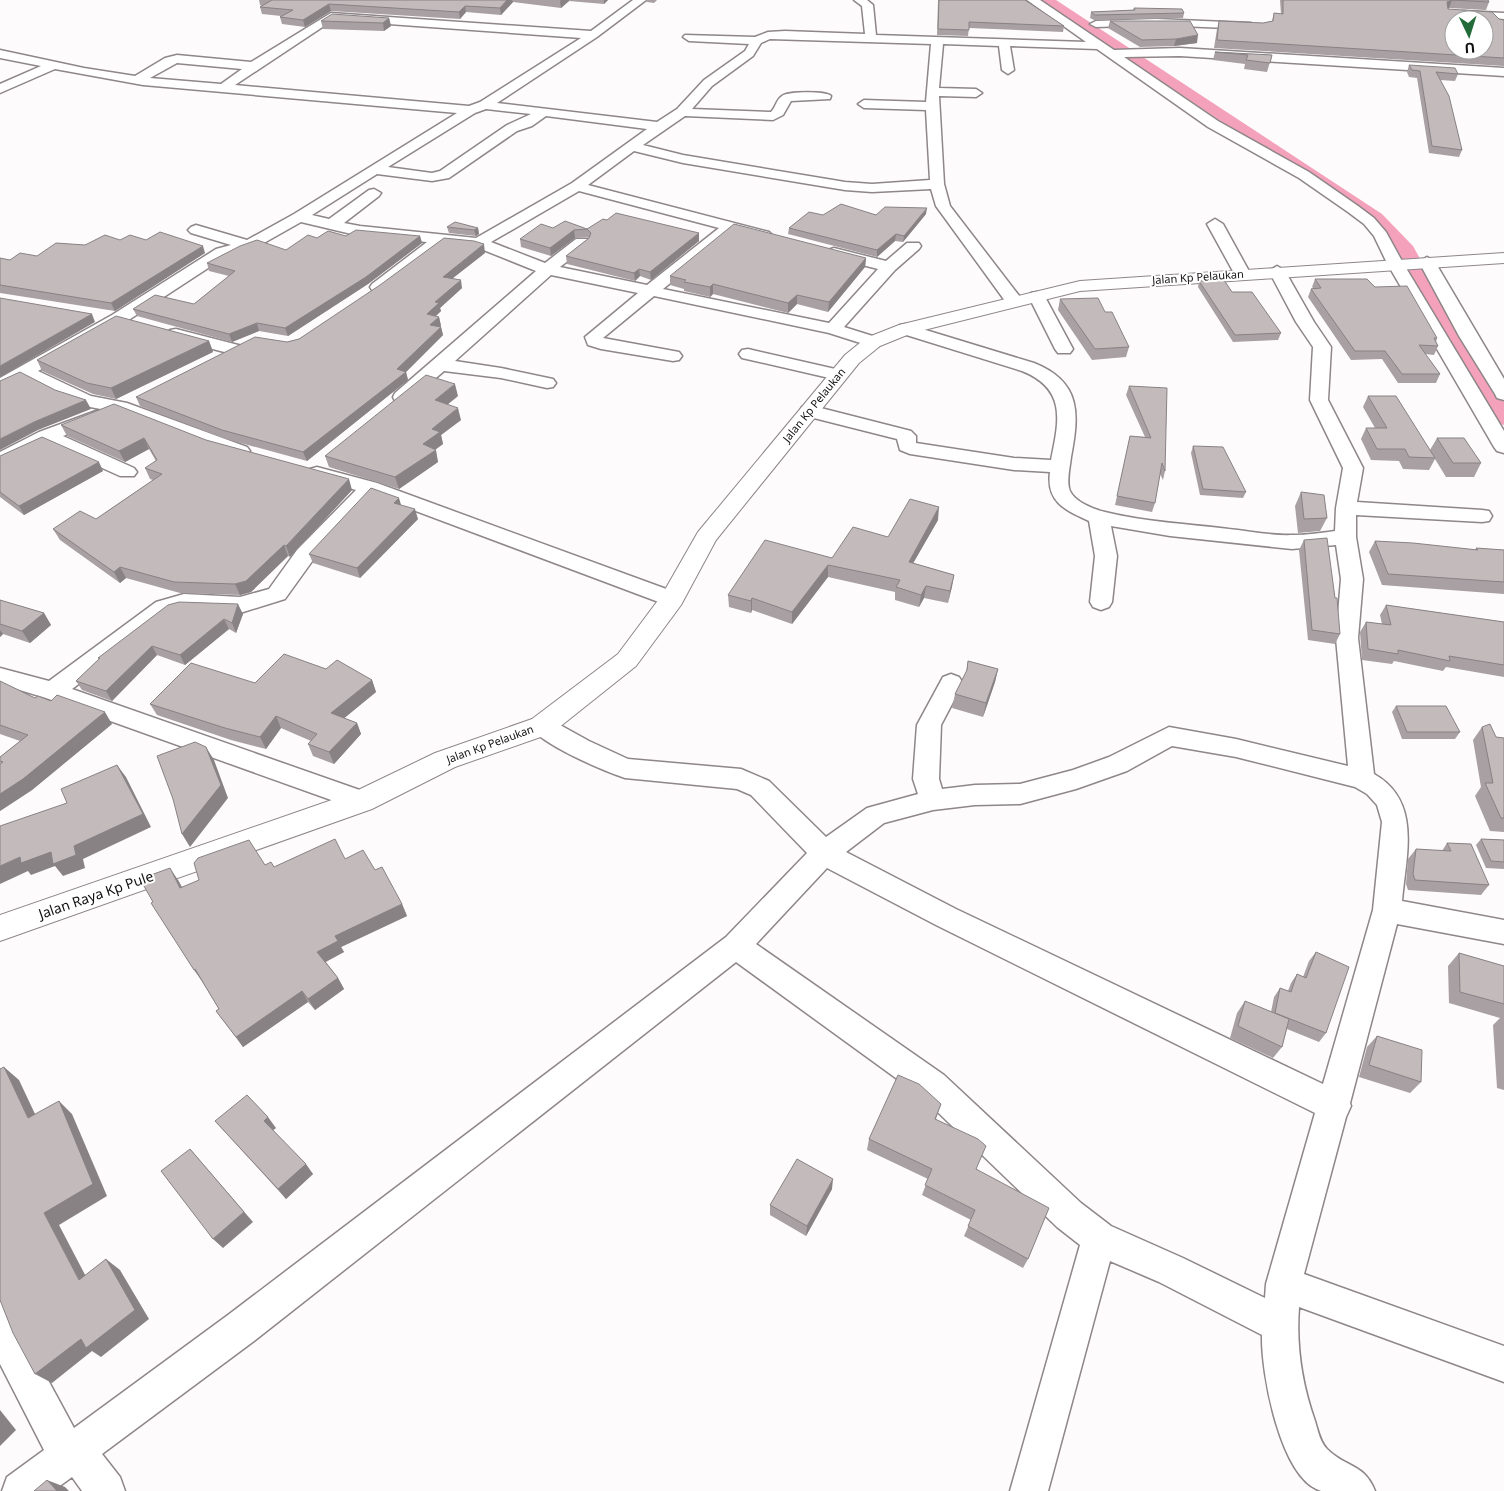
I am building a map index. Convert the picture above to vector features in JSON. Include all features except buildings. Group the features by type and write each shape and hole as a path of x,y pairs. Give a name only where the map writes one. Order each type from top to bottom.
{"street":[{"path":"0,385 118,319 222,252 249,245 299,217 470,110 485,105 593,35 640,0"},
{"path":"860,0 867,5 864,24 871,38"},
{"path":"1033,0 1214,124 1304,175 1369,221 1381,235 1416,299 1504,447"},
{"path":"222,89 252,66 285,47 331,16 343,5"},
{"path":"331,16 593,35"},
{"path":"1138,53 1122,39 1093,22 1261,26"},
{"path":"689,37 757,42 774,35 1099,46"},
{"path":"937,40 932,99 937,184 943,206 1014,301"},
{"path":"479,243 577,186 659,126 682,112 708,83 750,53 757,42"},
{"path":"1004,43 1008,70"},
{"path":"1113,54 1190,52 1504,72"},
{"path":"0,54 84,72 137,80 470,110"},
{"path":"137,80 169,61 177,59 252,66"},
{"path":"0,89 55,65"},
{"path":"864,104 932,99 976,93"},
{"path":"682,112 773,116 779,113 785,98 825,96"},
{"path":"485,105 659,126"},
{"path":"376,170 444,176 512,128 526,123 544,112"},
{"path":"632,146 683,159 845,186 872,188 937,184"},
{"path":"577,186 775,238"},
{"path":"331,225 374,193"},
{"path":"299,217 360,231 479,243 546,270 833,329 872,342"},
{"path":"1215,224 1242,273"},
{"path":"673,356 594,341 594,337 729,226"},
{"path":"196,230 249,245"},
{"path":"367,294 442,239"},
{"path":"386,410 442,365 460,346 546,270 582,242"},
{"path":"833,329 889,267 913,246"},
{"path":"822,250 889,267"},
{"path":"1504,258 1430,261 1448,300 1504,394"},
{"name":"Jalan Kp Pelaukan","path":"362,801 445,760 542,726 594,688 627,660 672,599 706,537 838,375 852,359 872,342 906,329 966,316 1014,301 1080,286 1430,261"},
{"path":"1277,271 1305,322 1322,347 1319,400 1353,468 1346,508 1345,537 1352,580 1347,638 1362,779"},
{"path":"1036,297 1064,350"},
{"path":"1416,299 1448,300"},
{"path":"89,314 136,324"},
{"path":"906,329 1027,367 1046,377 1059,391 1067,410 1068,432 1059,466 1059,487 1062,494 1075,507 1098,518 1170,529 1292,542 1345,537"},
{"path":"163,331 236,350"},
{"path":"210,363 252,340"},
{"path":"748,354 838,375"},
{"path":"442,365 501,372 547,383"},
{"path":"25,371 68,394 120,407 218,444 255,455"},
{"path":"0,460 46,436 145,396"},
{"path":"809,411 904,435 906,436 907,446 910,448 1014,464 1059,466"},
{"path":"46,436 127,472"},
{"path":"312,466 672,599"},
{"path":"53,692 164,607 184,602 240,605 277,594 305,555 370,487"},
{"path":"1346,508 1482,516"},
{"path":"1098,518 1106,556 1101,602"},
{"path":"0,676 53,692 362,801"},
{"path":"933,800 926,779 929,725 951,683"},
{"path":"542,726 580,748 625,768 741,779 760,788 824,853 955,921 1335,1106"},
{"path":"21,1491 241,1328 736,946 824,853 876,815 933,800 975,795 1020,794 1118,764 1169,736 1236,748 1362,779 1376,787 1389,801 1395,822 1387,910 1335,1106 1284,1284 1278,1324 1280,1362 1288,1399 1306,1452 1315,1463 1356,1491"},
{"name":"Jalan Raya Kp Pule","path":"0,928 362,801"},
{"path":"1387,910 1504,932"},
{"path":"736,946 933,1086 1069,1215 1098,1238 1171,1270 1278,1324"},
{"path":"1029,1491 1098,1238"},
{"path":"1284,1284 1504,1364"},
{"path":"0,1319 14,1356 61,1443 76,1450 106,1491"}],"waterway":[{"path":"1047,0 1376,218 1404,246 1439,311 1504,418"}]}
